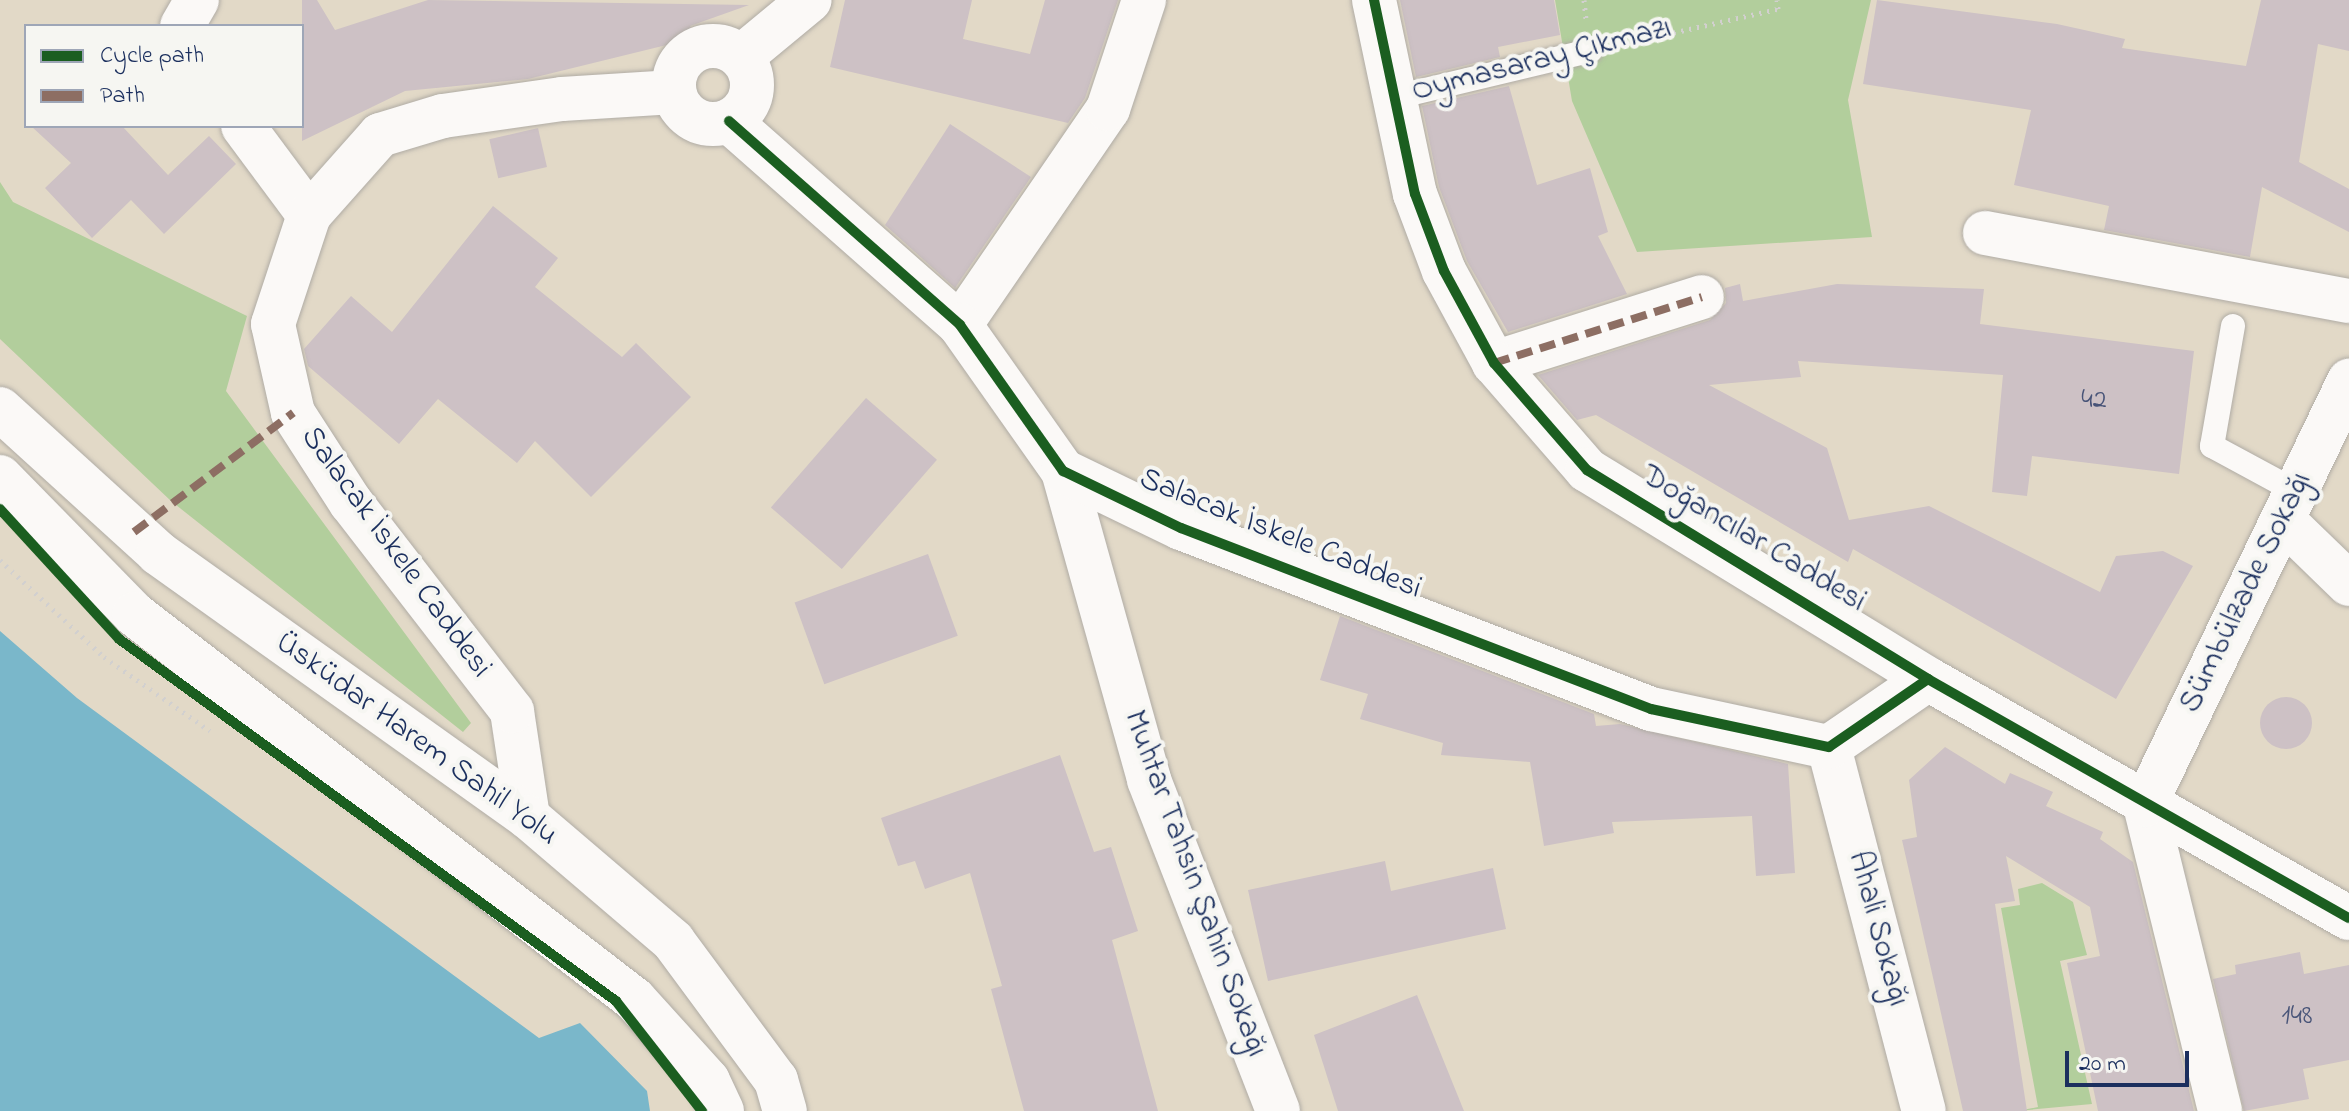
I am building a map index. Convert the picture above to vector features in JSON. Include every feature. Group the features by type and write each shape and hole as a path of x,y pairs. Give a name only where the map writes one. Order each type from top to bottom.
{"street":[{"path":"183,24 197,0"},
{"path":"741,57 810,0"},
{"path":"960,325 1108,109 1144,0"},
{"name":"Doğancılar Caddesi","path":"1374,0 1392,98 1415,194 1444,271 1494,363 1587,470 1928,679 2145,805 2349,918"},
{"path":"719,46 741,57 752,93 729,121 694,120 674,92 678,68 695,49 719,46"},
{"name":"Salacak İskele Caddesi","path":"528,817 512,711 351,503 293,413 273,324 309,215 380,135 532,103 674,92"},
{"name":"Salacak İskele Caddesi","path":"729,121 960,325 1063,471 1181,528 1651,709 1829,747"},
{"path":"244,128 309,215"},
{"path":"1985,233 2349,301"},
{"path":"1494,363 1702,297"},
{"name":"Sümbülzade Sokağı","path":"2145,805 2349,381"},
{"name":"Üsküdar Harem Sahil Yolu","path":"0,409 158,553 528,817 673,941 776,1080 785,1111"},
{"name":"Muhtar Tahsin Şahin Sokağı","path":"1063,471 1149,780 1278,1111"},
{"path":"0,477 134,614 634,999 708,1081 722,1111"},
{"path":"2290,506 2349,584"},
{"path":"1829,747 1928,679"},
{"name":"Ahali Sokağı","path":"1829,747 1924,1111"},
{"path":"2145,805 2220,1111"}],"lane":[{"name":"Oymasaray Çıkmazı","path":"1392,98 1590,51"},
{"path":"2233,326 2212,446 2290,506"}],"green space":[{"path":"1555,0 1871,0 1848,100 1872,237 1637,252 1572,101"},
{"path":"0,182 13,202 247,316 226,391 471,723 463,732 171,501 0,339"},
{"path":"2042,883 2073,902 2087,955 2060,961 2092,1104 2017,1111 2038,1107 2001,908 2020,905 2018,889"}],"water":[{"path":"0,631 77,698 539,1038 580,1023 647,1091 650,1111 0,1111"}],"building":[{"path":"302,0 317,0 335,30 428,0 749,5 690,26 695,38 528,79 405,91 302,141"},
{"path":"845,0 972,0 963,39 1030,54 1045,0 1118,0 1085,98 1068,123 830,67"},
{"path":"1400,0 1554,0 1560,35 1498,47 1500,57 1416,77"},
{"path":"1877,0 2057,24 2125,39 2122,48 2246,66 2261,0 2349,0 2349,51 2318,44 2299,162 2349,189 2349,232 2262,187 2250,257 2104,230 2109,206 2014,185 2031,110 1863,84"},
{"path":"1509,86 1537,185 1590,168 1608,232 1598,236 1627,294 1508,332 1467,261 1439,187 1422,106"},
{"path":"950,124 1031,177 955,288 885,225"},
{"path":"33,128 124,128 168,175 209,136 236,164 164,234 131,200 92,238 45,188 71,163"},
{"path":"538,128 547,167 498,178 489,139"},
{"path":"493,206 558,258 535,287 622,357 636,343 691,397 591,497 535,441 517,463 438,399 399,444 308,366 304,349 351,296 392,332"},
{"path":"1740,284 1743,301 1837,284 1984,289 1980,324 2194,351 2179,474 2032,456 2027,496 1992,492 2003,375 1798,361 1801,377 1709,385 1827,448 1849,520 1929,506 2100,592 2116,556 2163,551 2193,566 2116,699 1853,549 1848,562 1596,415 1577,420 1538,375 1710,320 1726,303 1725,288"},
{"path":"866,398 937,460 842,569 771,507"},
{"path":"928,554 958,636 824,684 795,603"},
{"path":"1340,616 1594,714 1596,726 1620,724 1788,764 1795,873 1756,876 1752,816 1612,822 1614,833 1544,846 1530,762 1441,755 1443,743 1360,719 1368,694 1320,680"},
{"path":"2286,697 2304,705 2312,723 2304,741 2286,749 2268,741 2260,723 2268,705"},
{"path":"1945,747 2005,784 2010,773 2053,792 2046,806 2103,832 2100,839 2133,862 2194,1111 2098,1111 2067,963 2100,956 2090,907 2006,856 2015,901 1995,904 2027,1111 1963,1111 1902,840 1917,837 1909,780"},
{"path":"1060,755 1094,852 1111,847 1138,931 1112,940 1158,1111 1024,1111 991,989 1002,986 970,873 925,889 915,861 898,866 881,818"},
{"path":"1385,861 1391,891 1493,868 1506,929 1268,981 1248,890"},
{"path":"2300,952 2304,974 2349,965 2349,1060 2303,1069 2309,1099 2244,1111 2213,979 2236,974 2235,965"},
{"path":"1417,995 1464,1111 1338,1111 1314,1035"}],"marked path":[{"path":"1494,363 1702,297"},
{"path":"134,532 293,413"}],"cycle path":[{"path":"1374,0 1415,194 1444,271 1494,363 1587,470 1928,679 2349,918"},
{"path":"729,121 960,325 1063,471 1181,528 1651,709 1829,747 1928,679"},
{"path":"0,509 119,639 616,1001 702,1111"}]}
